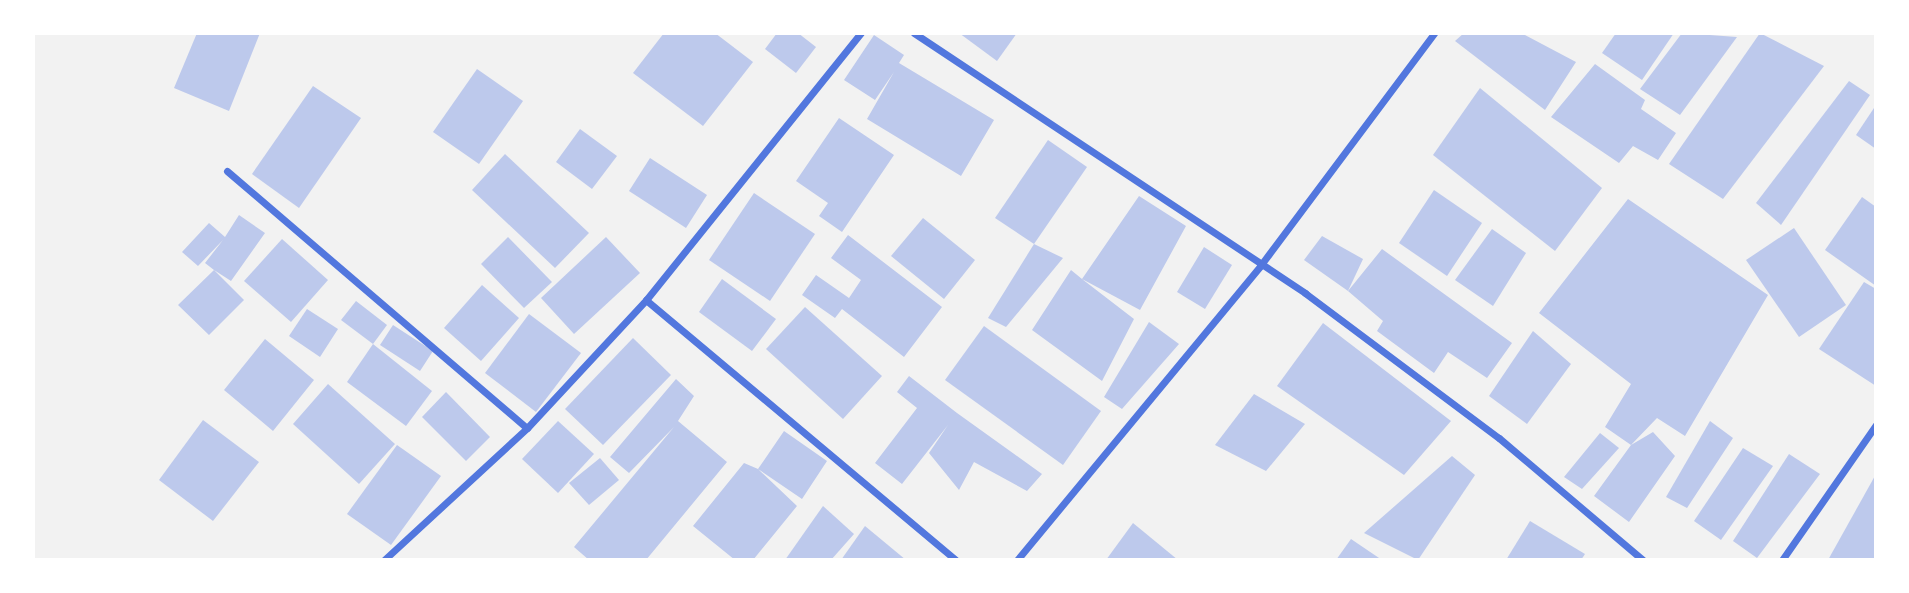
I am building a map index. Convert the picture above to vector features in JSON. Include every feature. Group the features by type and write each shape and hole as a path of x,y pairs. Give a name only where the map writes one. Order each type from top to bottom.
{"street":[{"path":"384,560 527,428 646,300 861,33"},
{"path":"914,33 1260,266 1499,438 1643,560"},
{"path":"1017,560 1260,266 1434,33"},
{"path":"227,171 527,428"},
{"path":"646,300 956,560"},
{"path":"1782,560 1876,425"}],"building":[{"path":"197,33 260,33 229,111 174,88"},
{"path":"664,33 715,33 753,62 703,126 633,73"},
{"path":"777,33 798,33 816,47 796,73 765,49"},
{"path":"959,33 1017,33 997,61"},
{"path":"1464,33 1521,33 1576,62 1545,110 1455,41"},
{"path":"1616,33 1674,33 1642,80 1602,53"},
{"path":"1682,33 1737,37 1680,115 1640,89"},
{"path":"1760,33 1824,66 1723,199 1669,164"},
{"path":"874,35 904,55 899,63 994,120 961,176 867,119 894,72 875,100 844,80"},
{"path":"1595,64 1645,100 1641,109 1676,133 1658,160 1633,146 1619,163 1551,117"},
{"path":"477,69 523,101 479,164 433,132"},
{"path":"1849,81 1870,95 1781,225 1756,203"},
{"path":"313,86 361,118 299,208 252,174"},
{"path":"1480,88 1602,188 1555,251 1433,155"},
{"path":"1876,105 1876,149 1856,135"},
{"path":"839,118 894,155 842,232 819,216 828,203 796,181"},
{"path":"580,129 617,156 592,189 556,162"},
{"path":"1048,140 1087,167 1034,244 995,218"},
{"path":"505,154 589,233 555,268 472,190"},
{"path":"650,158 707,195 686,228 629,191"},
{"path":"1434,190 1482,223 1447,276 1399,243"},
{"path":"754,193 815,234 770,301 709,260"},
{"path":"1139,196 1186,226 1140,310 1082,279"},
{"path":"1862,197 1876,207 1876,286 1825,250"},
{"path":"1628,199 1768,295 1685,436 1657,418 1631,445 1605,427 1631,384 1539,313"},
{"path":"239,215 265,233 231,281 205,263 223,240 198,266 182,252 209,223 225,237"},
{"path":"923,218 975,260 944,299 891,256"},
{"path":"1794,228 1846,305 1799,337 1746,260"},
{"path":"1492,229 1526,253 1493,306 1455,280"},
{"path":"848,235 942,307 904,357 842,309 835,318 802,295 816,275 849,298 861,280 831,258"},
{"path":"1322,236 1363,259 1348,291 1304,260"},
{"path":"508,237 552,282 524,308 481,264"},
{"path":"606,237 640,273 574,334 541,298"},
{"path":"282,239 328,280 291,322 244,281"},
{"path":"1034,244 1063,258 1006,327 988,318"},
{"path":"1204,247 1232,265 1205,309 1177,292"},
{"path":"1382,249 1512,343 1487,378 1448,352 1434,373 1377,331 1383,321 1348,291"},
{"path":"214,270 244,300 209,335 178,305"},
{"path":"1071,270 1134,319 1102,381 1032,330"},
{"path":"722,279 776,319 752,351 699,312"},
{"path":"1864,282 1876,289 1876,386 1819,349"},
{"path":"482,285 519,318 481,361 444,328"},
{"path":"356,301 387,325 373,344 341,320"},
{"path":"805,307 882,376 843,419 766,349"},
{"path":"307,309 338,329 320,357 289,336"},
{"path":"529,314 581,353 536,412 485,373"},
{"path":"1149,322 1179,344 1122,409 1104,397"},
{"path":"1323,323 1451,421 1404,475 1277,386"},
{"path":"393,325 433,351 420,371 380,345"},
{"path":"984,326 1101,411 1063,465 945,380"},
{"path":"1533,331 1571,364 1527,424 1489,396"},
{"path":"633,338 671,375 603,445 565,409"},
{"path":"265,339 314,380 273,431 224,390"},
{"path":"373,344 432,391 406,426 347,382"},
{"path":"909,376 1042,474 1027,491 974,462 959,490 929,453 948,425 902,484 875,463 917,408 897,392"},
{"path":"676,379 694,396 678,421 727,462 646,560 589,560 574,547 674,427 629,473 610,457"},
{"path":"328,384 395,444 359,484 293,424"},
{"path":"446,392 490,437 466,461 422,417"},
{"path":"1254,394 1305,424 1266,471 1215,445"},
{"path":"203,420 259,462 213,521 159,480"},
{"path":"558,421 594,454 558,493 522,459"},
{"path":"1710,421 1733,438 1687,508 1666,497"},
{"path":"784,431 827,461 802,499 758,469"},
{"path":"1653,432 1675,456 1629,522 1594,496 1631,445"},
{"path":"1600,433 1619,448 1582,489 1564,477"},
{"path":"397,445 441,476 391,545 347,514"},
{"path":"1743,448 1773,466 1721,540 1694,521"},
{"path":"1789,454 1820,474 1757,558 1733,541"},
{"path":"1452,456 1475,475 1418,560 1364,533"},
{"path":"600,458 619,480 589,505 569,483"},
{"path":"744,463 758,469 797,506 753,560 735,560 693,526"},
{"path":"1876,474 1876,560 1828,560"},
{"path":"823,506 854,534 831,560 785,560"},
{"path":"1530,521 1585,554 1581,560 1506,560"},
{"path":"1133,523 1178,560 1106,560"},
{"path":"865,526 906,560 841,560"},
{"path":"1351,539 1382,560 1336,560"}]}
